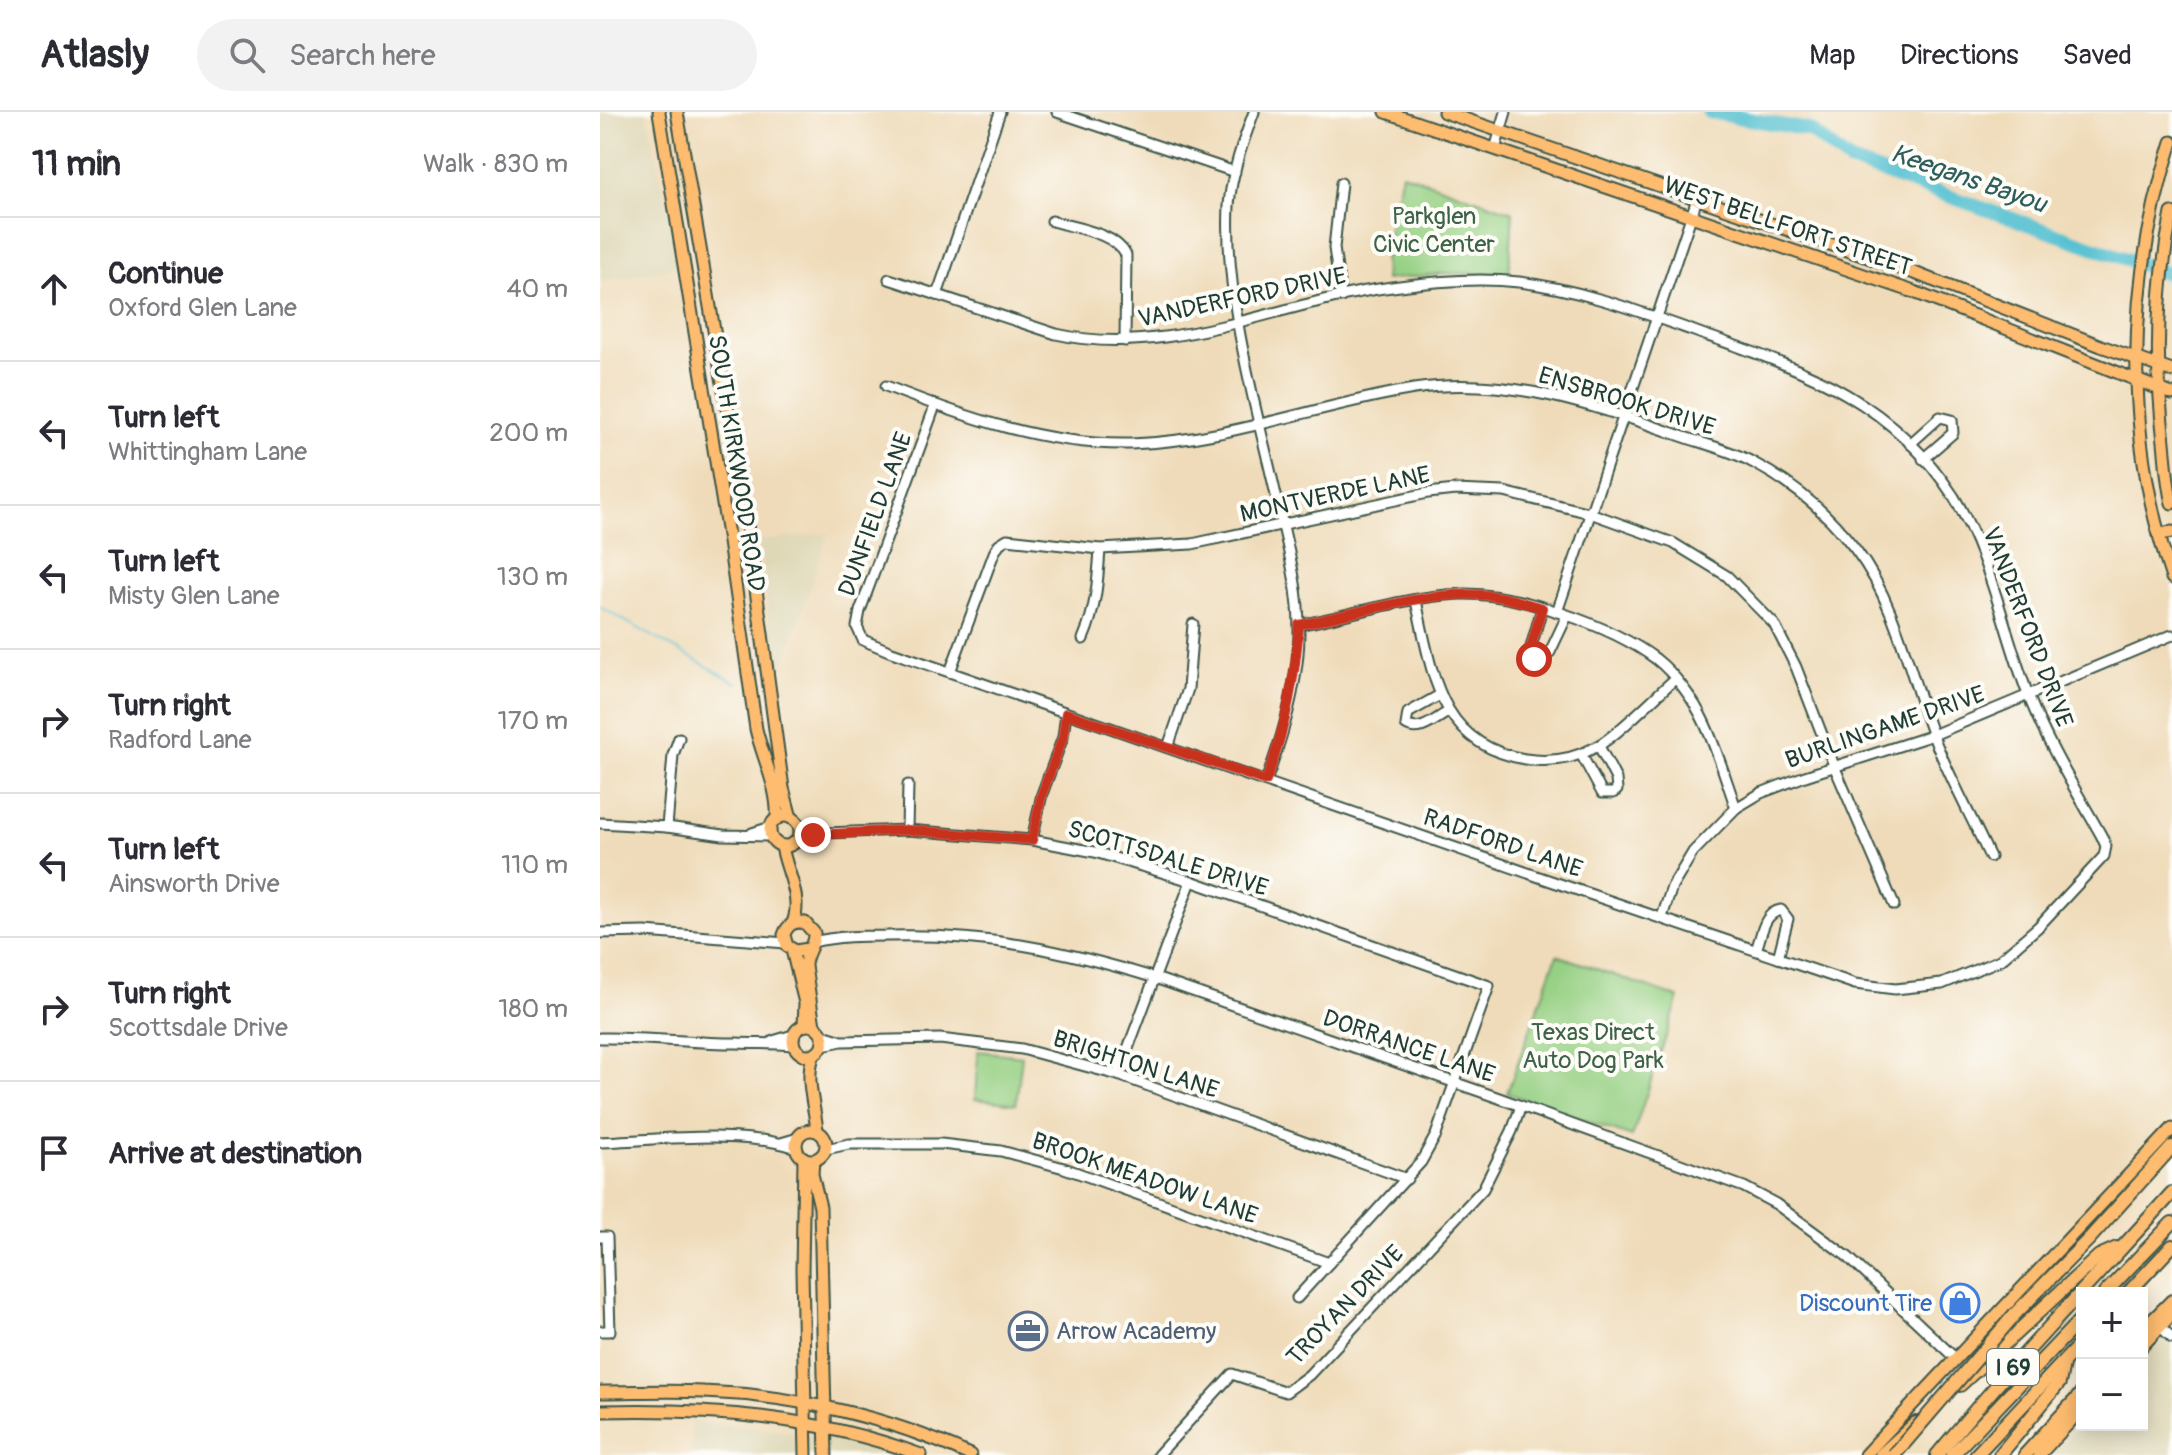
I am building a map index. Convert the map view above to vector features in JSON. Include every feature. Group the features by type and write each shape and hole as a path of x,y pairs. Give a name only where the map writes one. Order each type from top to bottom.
{"highway":[{"path":"1894,1455 2015,1314 2089,1239 2172,1147"},
{"name":"I 69","path":"1937,1455 1996,1385 2172,1193"},
{"path":"2111,1287 2172,1223"},
{"path":"1881,1455 2099,1256 2127,1243"},
{"path":"2134,1287 2172,1246"},
{"path":"2148,1325 2172,1301"},
{"path":"1952,1455 2076,1324"},
{"name":"I 69","path":"1976,1455 2076,1348"},
{"path":"2000,1455 2059,1383 2063,1362"},
{"path":"2025,1455 2076,1400"}],"main road":[{"name":"SOUTH KIRKWOOD ROAD","path":"659,112 728,535 756,729 763,760 776,793 773,827"},
{"name":"SOUTH KIRKWOOD ROAD","path":"677,112 714,318 761,617 783,788 791,818"},
{"name":"WEST BELLFORT STREET","path":"1386,112 1848,270 2024,334 2034,341 2172,394"},
{"name":"WEST BELLFORT STREET","path":"1444,112 1853,252 2172,371"},
{"path":"2171,145 2154,201 2145,248 2138,313 2137,381 2142,447 2166,533 2172,578"},
{"path":"2172,213 2160,292 2158,365 2172,503"},
{"path":"677,226 697,223"},
{"path":"1848,270 1853,252"},
{"path":"692,329 714,318"},
{"path":"2024,334 2029,318"},
{"path":"708,423 729,418"},
{"path":"728,535 748,531"},
{"path":"740,617 761,617"},
{"path":"756,729 776,728"},
{"path":"773,827 791,818 793,839 785,864 790,872 796,903 792,934 815,1037"},
{"path":"773,827 793,839"},
{"path":"792,934 812,941"},
{"path":"792,934 800,952 812,941"},
{"path":"812,941 805,966 815,1037 810,1064 811,1144 812,1174 820,1207 826,1455"},
{"path":"796,1044 815,1037"},
{"path":"796,1044 815,1037"},
{"path":"796,1044 811,1144 802,1270 806,1455"},
{"path":"1865,1455 2172,1129"},
{"path":"2148,1339 2172,1314"},
{"path":"600,1392 705,1392 805,1404 840,1410 918,1434 970,1455"},
{"path":"600,1411 703,1411 760,1415 805,1422 921,1455"},
{"path":"2039,1455 2076,1415"}],"street":[{"path":"937,295 1000,112"},
{"path":"1057,112 1235,172"},
{"path":"1254,112 1235,172 1229,204 1230,234 1238,322 1283,525 1299,625 1297,661 1286,722 1266,781"},
{"path":"1495,149 1506,112"},
{"path":"1341,183 1334,248 1341,297"},
{"path":"1542,608 1531,647 1532,655 1541,661 1550,652 1590,513 1697,199"},
{"path":"1052,221 1113,240 1122,247 1126,255 1125,341"},
{"name":"VANDERFORD DRIVE","path":"889,279 1075,339 1125,341 1238,322 1387,287 1446,280 1518,282 1580,294 1812,374 1873,410 1910,444 1953,496 1971,530 2028,695 2058,758 2101,835 2106,846 2104,856"},
{"name":"ENSBROOK DRIVE","path":"886,386 935,406 1040,436 1098,444 1195,438 1415,389 1470,385 1540,392 1624,416 1751,461 1812,501 1857,551 1890,609 1933,735 1990,857"},
{"name":"DUNFIELD LANE","path":"860,636 857,627 860,611 935,406"},
{"path":"1910,444 1940,417 1952,420 1953,433 1923,459"},
{"name":"MONTVERDE LANE","path":"950,672 997,547 1007,539 1100,549 1192,544 1428,493 1455,490 1504,492 1590,513 1673,543 1727,576 1774,624 1796,667 1894,905"},
{"path":"1083,639 1098,589 1100,549"},
{"path":"1299,625 1442,596 1484,595 1511,599 1562,614 1622,638 1659,661 1704,721 1736,808"},
{"path":"1416,601 1440,695 1448,712 1474,739 1516,757 1541,761 1581,754 1599,746 1675,679"},
{"path":"1168,747 1188,689 1193,624"},
{"name":"BURLINGAME DRIVE","path":"1662,917 1672,887 1693,852 1736,808 1782,784 1933,735 2172,635"},
{"name":"RADFORD LANE","path":"860,636 889,651 1066,713 1855,984 1895,989 1942,984 2000,960 2038,927 2104,856"},
{"path":"1440,695 1408,713 1406,725 1419,729 1448,712"},
{"path":"1032,840 1042,794 1063,737 1066,713"},
{"path":"667,827 673,755 679,738"},
{"path":"1581,754 1597,787 1602,793 1613,793 1617,790 1616,779 1599,746"},
{"path":"907,830 908,785"},
{"path":"600,823 667,827 723,835 744,835 773,827"},
{"name":"SCOTTSDALE DRIVE","path":"793,839 824,833 907,830 1032,840 1095,852 1191,881 1489,986 1454,1083"},
{"path":"1118,1075 1191,881"},
{"path":"1756,950 1767,917 1775,910 1781,910 1788,919 1778,958"},
{"path":"600,933 645,932 724,940 792,934"},
{"name":"DORRANCE LANE","path":"812,941 834,937 922,935 996,940 1079,955 1155,978 1744,1187 1776,1204 1848,1257 1956,1359"},
{"name":"BRIGHTON LANE","path":"815,1037 842,1041 940,1039 1022,1049 1118,1075 1407,1179"},
{"path":"600,1038 796,1044"},
{"path":"1297,1298 1421,1162 1436,1135 1454,1083"},
{"name":"TROYAN DRIVE","path":"1158,1455 1232,1374 1286,1392 1309,1375 1483,1189 1521,1106"},
{"name":"BROOK MEADOW LANE","path":"600,1142 726,1138 811,1144 941,1144 1001,1151 1064,1168 1329,1263"},
{"path":"600,1237 607,1237 605,1331"},
{"path":"2160,1326 2172,1338"}],"shaded area":[{"path":"600,112 646,112 680,266 600,282"},
{"path":"828,533 782,671 777,682 759,541"},
{"path":"2172,1326 2172,1455 2050,1455 2076,1427 2076,1431 2148,1431 2148,1352"},
{"path":"691,1421 846,1439 890,1455 691,1455"}],"green space":[{"name":"Parkglen Civic Center","path":"1402,173 1513,212 1509,275 1445,273 1385,280 1384,250"},
{"name":"Texas Direct Auto Dog Park","path":"1557,955 1679,998 1632,1137 1507,1093"},
{"path":"978,1051 1022,1056 1016,1104 975,1099"}],"waterway":[{"name":"Keegans Bayou","path":"1709,112 1809,130 1849,161 2172,275"},
{"path":"600,607 737,683"}],"place":[{"name":"Discount Tire","path":"1960,1303"},
{"name":"Arrow Academy","path":"1028,1331"}],"route":[{"path":"813,835 907,830 1032,840 1042,794 1063,737 1066,713 1266,781 1286,722 1297,661 1299,625 1442,596 1484,595 1542,608 1531,647 1534,659"}]}
